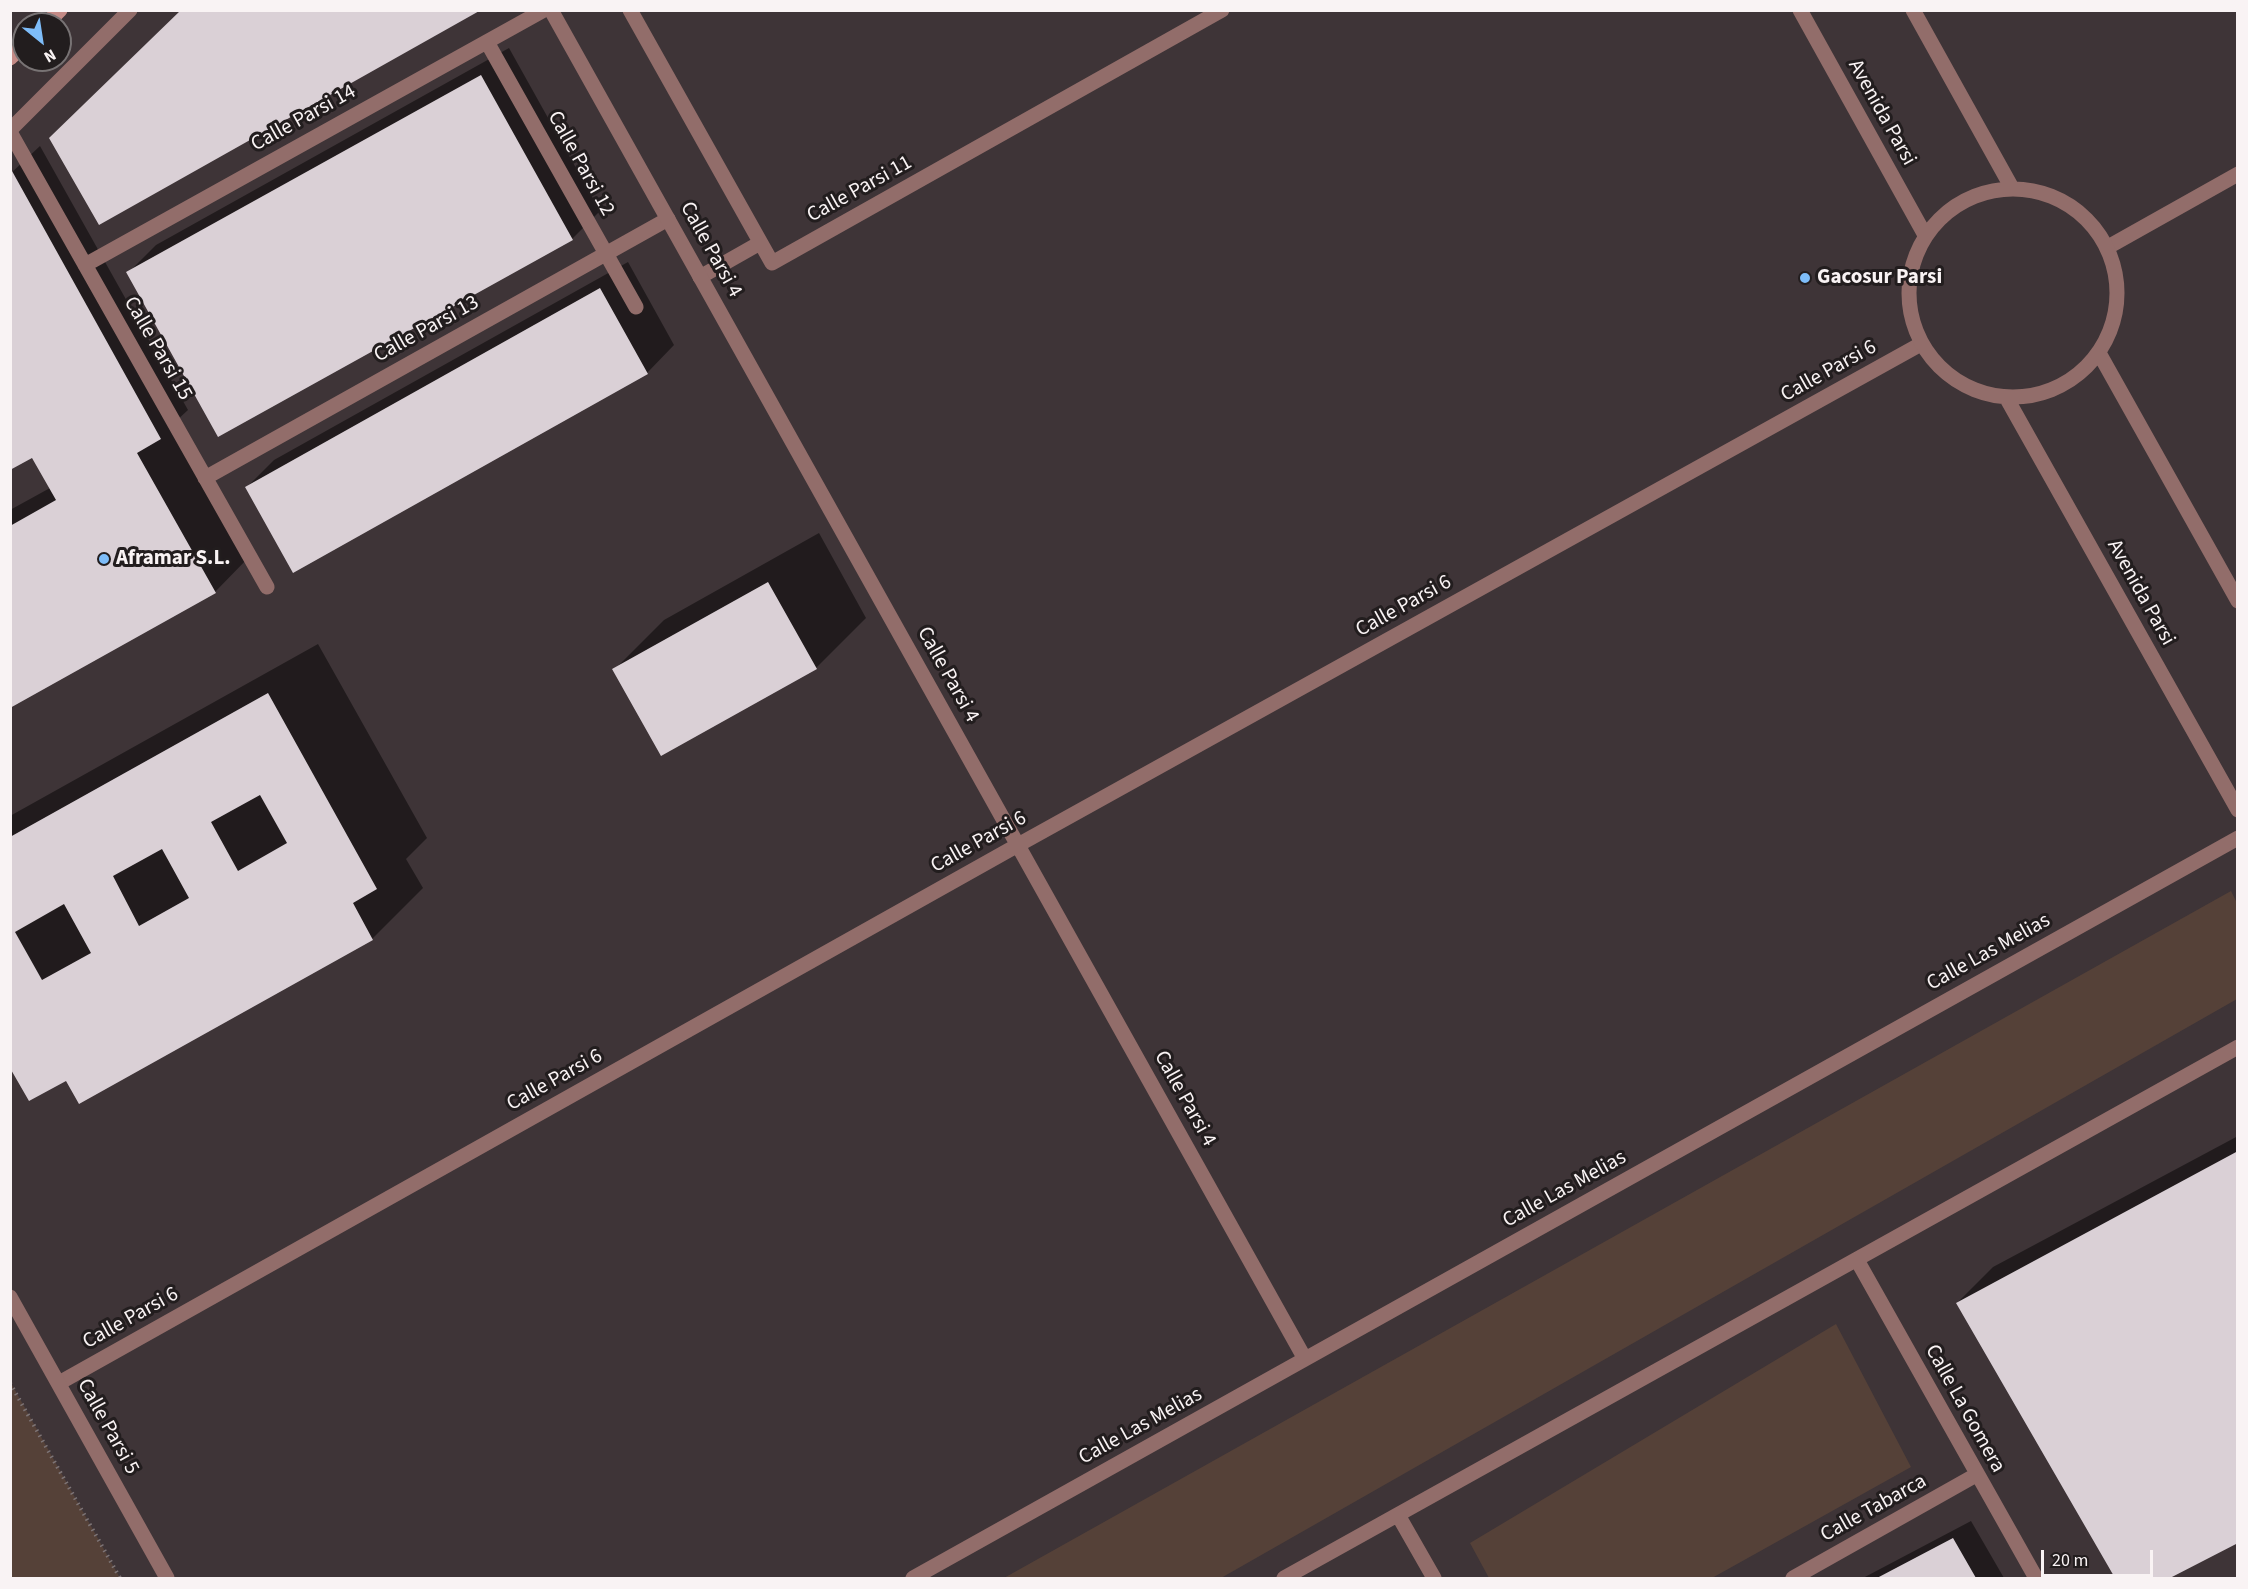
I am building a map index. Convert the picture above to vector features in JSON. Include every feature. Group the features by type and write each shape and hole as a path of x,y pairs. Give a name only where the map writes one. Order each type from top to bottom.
{"street":[{"path":"10,131 130,10"},
{"name":"Calle Parsi 14","path":"85,265 544,10"},
{"name":"Calle Parsi 4","path":"552,10 1305,1359"},
{"name":"Calle Parsi 11","path":"630,10 772,263 1222,10"},
{"name":"Avenida Parsi","path":"1800,10 1925,235"},
{"path":"1913,10 2012,188"},
{"name":"Calle Parsi 12","path":"487,42 636,307"},
{"name":"Calle Parsi 15","path":"10,131 267,587"},
{"path":"2108,247 2238,174"},
{"path":"2012,188 2042,192 2068,204 2091,222 2108,247 2117,273 2118,301 2112,328 2099,353 2074,378 2042,393 2006,397 1972,390 1943,371 1922,344 1911,318 1908,290 1913,261 1925,235 1948,210 1978,194 2012,188"},
{"name":"Calle Parsi 13","path":"206,478 668,219"},
{"path":"700,277 760,243"},
{"name":"Calle Parsi 6","path":"59,1383 1018,845 1922,344"},
{"path":"2099,353 2238,601"},
{"name":"Avenida Parsi","path":"2006,397 2238,810"},
{"name":"Calle Las Melias","path":"913,1578 2238,838"},
{"path":"1284,1578 2238,1047"},
{"name":"Calle La Gomera","path":"1857,1260 2036,1578"},
{"name":"Calle Parsi 5","path":"10,1297 167,1578"},
{"name":"Calle Tabarca","path":"1793,1578 1976,1475"},
{"path":"1398,1515 1434,1578"}],"path":[{"path":"10,1383 120,1578"}],"shaded area":[{"path":"2231,891 2237,903 2237,999 1221,1578 1004,1578"},
{"path":"1836,1324 1911,1467 1712,1578 1489,1578 1470,1543"},
{"path":"11,1383 120,1578 11,1578"}],"building":[{"path":"181,10 481,10 99,225 49,138"},
{"path":"481,75 573,240 218,437 126,272"},
{"path":"12,171 161,439 137,453 216,593 10,708 10,526 56,500 32,458 10,470"},
{"path":"600,288 648,374 293,573 245,487"},
{"path":"768,582 817,669 661,756 612,669"},
{"path":"268,693 377,889 353,903 373,940 79,1104 66,1081 29,1101 10,1068 10,837","holes":["260,795 287,843 238,871 211,822","162,849 189,898 139,926 113,876","64,904 91,953 42,980 15,932"]},
{"path":"2238,1151 2238,1543 2170,1578 2115,1578 1956,1303"},
{"path":"1953,1538 1976,1578 1877,1578"}],"place":[{"name":"Gacosur Parsi","path":"1805,278"},
{"name":"Aframar S.L.","path":"104,559"}]}
